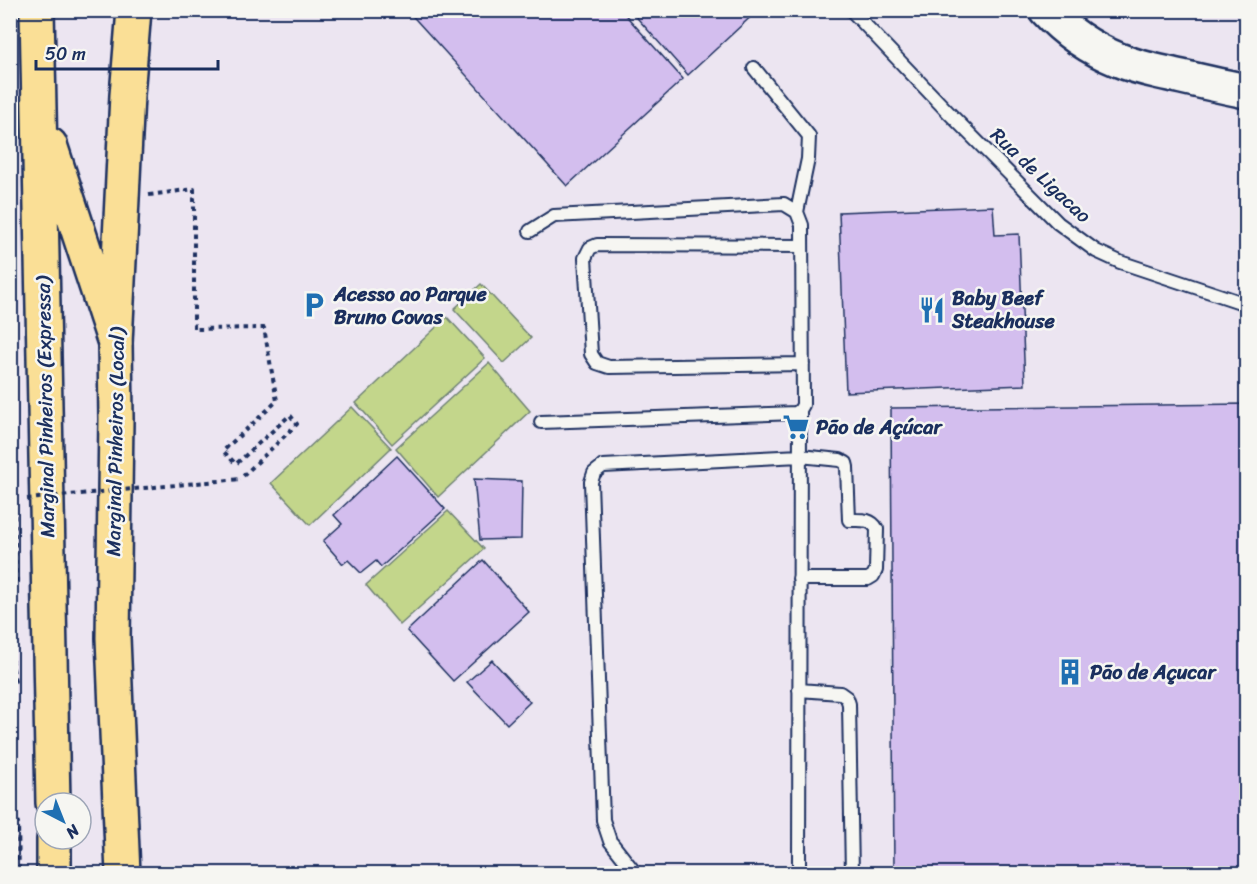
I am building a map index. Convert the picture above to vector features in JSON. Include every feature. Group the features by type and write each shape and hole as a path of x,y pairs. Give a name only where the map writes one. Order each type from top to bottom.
{"main road":[{"name":"Marginal Pinheiros (Expressa)","path":"37,10 53,791"},
{"name":"Marginal Pinheiros (Local)","path":"123,873 113,638 115,343 134,10"},
{"path":"39,112 115,343"},
{"path":"54,851 54,873"}],"street":[{"path":"1046,10 1053,19 1077,38 1120,61 1246,92"}],"lane":[{"name":"Rua de Ligacao","path":"851,10 1058,223 1096,251 1120,262 1246,304"},
{"path":"754,68 809,136 808,159 797,212 802,225 803,364 803,405 800,411 799,873"},
{"path":"530,231 554,216 784,204 797,212"},
{"path":"802,246 597,245 590,248 585,258 591,354 597,363 609,367 803,364"},
{"path":"541,422 800,411"},
{"path":"636,873 610,841 603,820 591,482 594,473 603,466 800,456 840,460 846,463 849,520 868,520 877,529 876,570 868,579 800,579"},
{"path":"799,690 840,693 847,698 852,873"}],"path":[{"path":"27,499 240,479 297,424 290,415 236,464 223,451 277,401 264,328 194,329 194,189 147,195"},
{"path":"10,650 15,681 10,682"},
{"path":"10,804 18,823 19,873"}],"green space":[{"path":"481,284 531,338 504,363 454,309"},
{"path":"447,317 485,358 392,444 356,403"},
{"path":"489,363 530,411 438,497 396,448"},
{"path":"352,407 391,448 310,525 271,483"},
{"path":"448,511 484,549 400,625 366,585"},
{"path":"10,626 11,661 15,874 10,873"}],"building":[{"path":"407,10 621,10 683,79 567,186"},
{"path":"630,10 758,10 688,75"},
{"name":"Baby Beef Steakhouse","path":"993,206 995,235 1019,234 1025,385 846,392 839,212"},
{"name":"Pão de Açucar","path":"1246,404 1246,874 894,874 891,408"},
{"path":"397,456 445,509 381,567 376,561 361,573 348,560 343,564 323,541 342,524 334,515"},
{"path":"474,479 522,481 521,539 480,540"},
{"path":"483,560 529,612 453,681 407,631"},
{"path":"492,660 530,702 507,724 467,682"}],"place":[{"name":"Acesso ao Parque Bruno Covas","path":"314,305"},
{"name":"Baby Beef Steakhouse","path":"932,310"},
{"name":"Pão de Açúcar","path":"796,427"},
{"name":"Pão de Açucar","path":"1070,672"}]}
